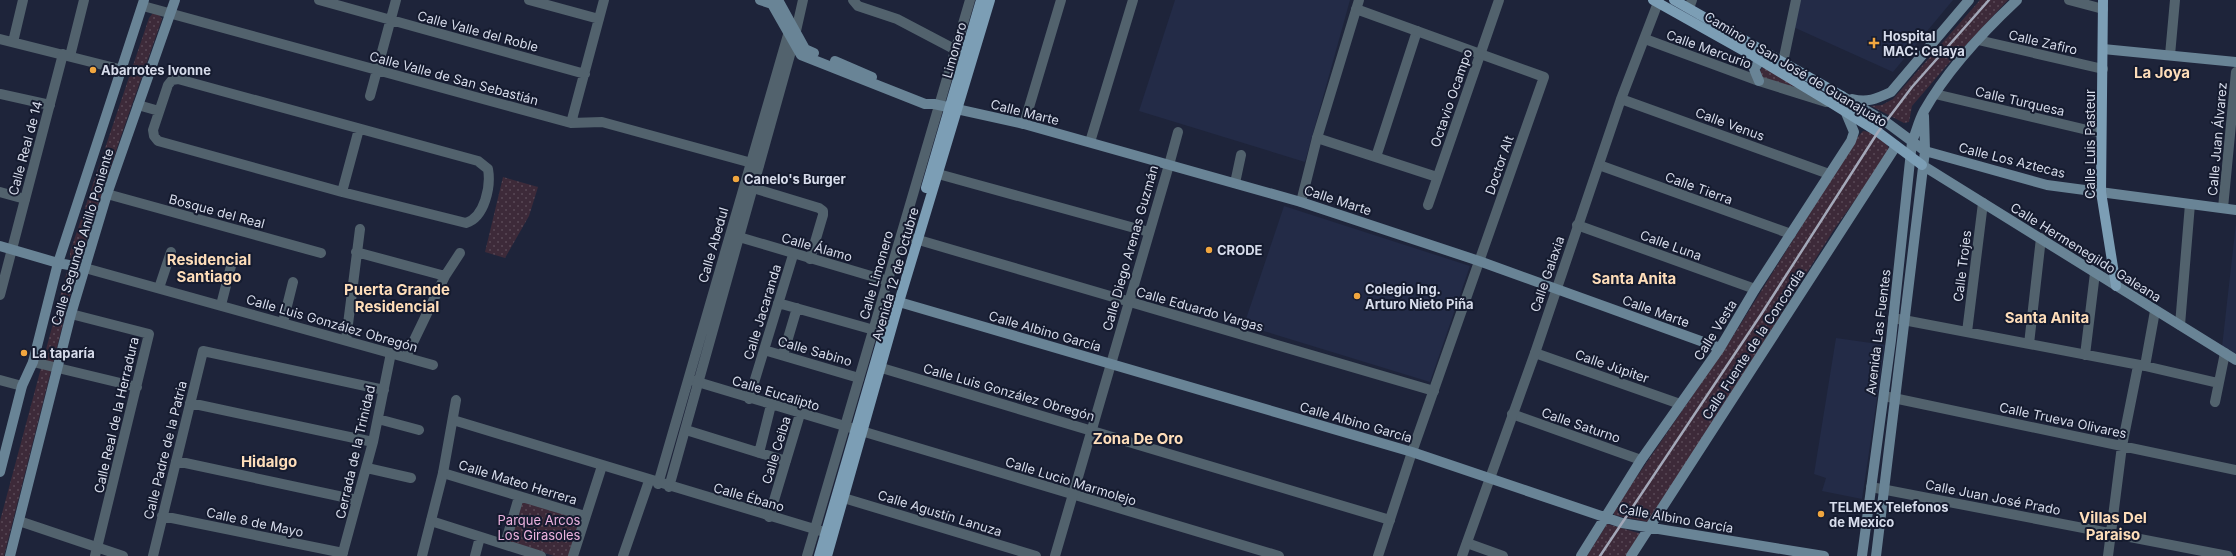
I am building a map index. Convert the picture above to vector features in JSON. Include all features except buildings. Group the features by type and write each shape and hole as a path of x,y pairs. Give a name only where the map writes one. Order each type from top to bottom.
{"main road":[{"name":"Calle Segundo Anillo Poniente","path":"10,556 71,314 107,194 175,0"},
{"path":"760,0 772,4 794,27"},
{"path":"778,0 805,49 928,98 936,104"},
{"name":"Limonero","path":"955,109 981,0"},
{"name":"Avenida 12 de Octubre","path":"819,556 825,533 840,497 860,431 878,367 892,299 915,239 934,173 990,0"},
{"name":"Camino a San José de Guanajuato","path":"1674,0 1690,4 1922,165"},
{"path":"1842,96 1864,102 1875,100 1891,92 1969,0"},
{"name":"Avenida Las Fuentes","path":"1862,556 1884,396 1912,142 1924,112 1934,94 1978,40 2017,0"},
{"name":"Camino a San José de Guanajuato","path":"1657,1 1763,56 1783,62 1886,122 1925,151"},
{"name":"Calle Segundo Anillo Poniente","path":"0,472 22,386 33,362 58,263 144,3"},
{"name":"Calle Luis Pasteur","path":"2103,4 2103,70 2100,133 2101,192 2116,286"},
{"name":"Calle Marte","path":"794,45 801,55 925,104 936,104 1024,124 1301,202 1479,261 1720,348"},
{"path":"2103,49 2236,62"},
{"path":"1759,81 1754,68 1763,56"},
{"name":"Avenida Las Fuentes","path":"1876,556 1883,489 1896,398 1922,165 1925,151 1924,112"},
{"name":"Calle Vesta","path":"1581,556 1641,460 1720,348 1755,289 1851,141 1854,132 1846,113"},
{"name":"Calle Fuente de la Concordia","path":"1631,556 1650,529 1896,146"},
{"name":"Calle Los Aztecas","path":"1925,151 2047,184 2236,210"},
{"name":"Calle Hermenegildo Galeana","path":"1922,165 2236,360"},
{"path":"0,246 58,263 85,268"},
{"name":"Calle Albino García","path":"892,299 1412,452 1605,518 1650,529 1824,556"},
{"name":"Avenida 12 de Octubre","path":"825,533 827,556"}],"street":[{"path":"13,42 23,0"},
{"name":"Calle Real de 14","path":"0,295 50,105 84,0"},
{"name":"Calle Valle del Roble","path":"319,0 585,74"},
{"path":"370,96 396,0"},
{"path":"529,0 599,19"},
{"path":"571,123 604,0"},
{"name":"Calle Abedul","path":"669,487 739,237 738,222 803,0"},
{"path":"853,0 858,6 897,19 956,50"},
{"name":"Calle Limonero","path":"807,556 825,533 845,427 874,330 892,299 888,281 936,104 956,50 970,0"},
{"path":"1024,124 1061,0"},
{"path":"1090,142 1133,0"},
{"name":"Octavio Ocampo","path":"1428,205 1499,0"},
{"path":"1783,62 1796,0"},
{"path":"2069,0 2103,4"},
{"path":"2170,55 2175,0"},
{"name":"Calle Galaxia","path":"1462,556 1535,353 1577,225 1657,1"},
{"name":"Calle Valle de San Sebastián","path":"144,3 171,14 571,123 602,122 755,164"},
{"path":"1301,202 1317,138 1358,4 1417,31 1480,54"},
{"name":"Calle Abedul","path":"624,556 653,482 688,379 715,286 752,188 755,164 794,45 794,27"},
{"path":"1376,157 1417,31"},
{"path":"0,39 123,70"},
{"name":"Calle Mercurio","path":"1644,39 1759,81 1833,104"},
{"name":"Calle Zafiro","path":"1978,40 2103,70"},
{"name":"Doctor Alt","path":"1378,556 1412,452 1544,77 1480,54"},
{"name":"Calle Juan Álvarez","path":"2224,208 2236,72"},
{"path":"178,79 478,161 488,169 490,179 480,214 474,220 466,223 342,192 158,141 154,136 153,130 159,111 168,85 172,80 178,79"},
{"path":"0,94 50,105"},
{"name":"Calle Turquesa","path":"1934,94 2100,133"},
{"name":"Calle Venus","path":"1621,99 1830,174"},
{"path":"138,104 159,111"},
{"path":"342,192 359,129"},
{"name":"Calle Diego Arenas Guzmán","path":"1055,556 1074,496 1110,363 1178,132"},
{"path":"1317,138 1437,177"},
{"path":"1235,183 1241,155"},
{"name":"Calle Tierra","path":"1599,165 1791,234"},
{"path":"934,173 1148,232"},
{"path":"752,188 823,210 824,215 810,259"},
{"path":"0,192 25,199"},
{"name":"Bosque del Real","path":"107,194 321,253"},
{"name":"Calle Trojes","path":"1967,332 1983,202"},
{"path":"2180,325 2190,204"},
{"name":"Calle Luna","path":"1577,225 1755,289"},
{"path":"346,340 360,229"},
{"name":"Calle Álamo","path":"739,237 793,255 888,281"},
{"path":"2029,344 2041,238"},
{"name":"Calle Eduardo Vargas","path":"915,239 1434,391"},
{"path":"159,288 171,252"},
{"path":"356,252 445,276"},
{"path":"406,357 445,276 460,253"},
{"name":"Calle Jacaranda","path":"749,399 793,255"},
{"path":"221,305 231,266"},
{"name":"Calle Luis González Obregón","path":"85,268 433,365"},
{"path":"2085,354 2095,273"},
{"path":"283,322 293,282"},
{"path":"715,286 725,290"},
{"path":"778,303 874,330"},
{"path":"783,355 796,308"},
{"path":"2108,556 2122,446 2155,311"},
{"name":"Calle Real de la Herradura","path":"71,314 149,334 96,551"},
{"path":"1893,318 2085,354 2218,383"},
{"name":"Calle Sabino","path":"764,350 859,378"},
{"name":"Calle Padre de la Patria","path":"153,556 203,351 384,390"},
{"name":"Cerrada de la Trinidad","path":"342,554 367,468 391,353"},
{"name":"Calle Júpiter","path":"1535,353 1680,404"},
{"path":"2215,402 2225,353"},
{"path":"33,362 137,387"},
{"name":"Calle Luis González Obregón","path":"878,367 1390,520"},
{"name":"Calle Eucalipto","path":"688,379 749,399 860,431"},
{"path":"0,380 22,386"},
{"name":"Calle Trueva Olivares","path":"1884,396 2236,470"},
{"path":"422,556 443,473 456,400"},
{"path":"190,402 373,442"},
{"path":"759,453 771,405"},
{"name":"Calle Ceiba","path":"769,517 800,414"},
{"name":"Calle Saturno","path":"1512,414 1641,460"},
{"path":"378,419 419,430"},
{"path":"453,420 653,482"},
{"path":"686,430 786,461"},
{"name":"Calle Lucio Marmolejo","path":"860,431 1279,556"},
{"path":"176,461 357,500"},
{"path":"573,556 602,466"},
{"path":"367,468 410,478"},
{"name":"Calle Mateo Herrera","path":"443,473 585,516"},
{"name":"Calle Ébano","path":"653,482 825,533"},
{"name":"Calle Juan José Prado","path":"1871,487 2228,556"},
{"path":"505,544 519,497"},
{"name":"Calle Agustín Lanuza","path":"840,497 1036,556"},
{"name":"Calle 8 de Mayo","path":"162,516 342,554"},
{"path":"19,521 96,551 123,556"},
{"path":"431,521 505,544 524,553 541,556"},
{"path":"475,556 480,537"},
{"path":"1467,543 1503,556"}],"shaded area":[{"path":"1175,0 1350,0 1305,162 1139,111"},
{"name":"Hospital MAC: Celaya","path":"1797,0 1953,0 1893,72 1791,26"},
{"name":"Colegio Ing. Arturo Nieto Piña","path":"1284,206 1470,266 1430,382 1244,325"},
{"path":"2236,223 2236,354 2222,347"},
{"path":"1836,338 1885,345 1862,499 1822,491 1826,478 1814,474"}],"green space":[{"path":"1980,0 2008,0 1949,63 1912,106 1909,122 1904,123 1871,106 1882,105 1893,99"},
{"path":"153,13 159,14 162,19 82,254 79,260 70,258 70,252 149,18"},
{"path":"1765,66 1804,91 1763,79 1760,70"},
{"path":"1863,131 1871,133 1879,138 1886,144 1890,151 1833,231 1648,522 1614,515 1614,510 1730,341 1856,139"},
{"path":"503,177 538,187 529,216 505,258 485,252"},
{"path":"67,271 71,271 74,275 74,280 4,556 0,556 0,521"},
{"name":"Parque Arcos Los Girasoles","path":"520,498 584,518 571,556 554,556 508,541"},
{"path":"1607,524 1642,534 1627,556 1587,556"}],"railway":[{"path":"1600,556 1760,316 1878,132 1912,87 1989,0"}],"place":[{"name":"Hospital MAC: Celaya","path":"1874,43"},
{"name":"Abarrotes Ivonne","path":"93,70"},
{"name":"Canelo's Burger","path":"736,179"},
{"name":"CRODE","path":"1209,250"},
{"name":"Colegio Ing. Arturo Nieto Piña","path":"1357,296"},
{"name":"La taparía","path":"24,353"},
{"name":"TELMEX Telefonos de Mexico","path":"1821,514"}],"district":[{"name":"La Joya","path":"2162,72"},
{"name":"Residencial Santiago","path":"209,268"},
{"name":"Santa Anita","path":"1634,278"},
{"name":"Puerta Grande Residencial","path":"397,298"},
{"name":"Santa Anita","path":"2047,317"},
{"name":"Zona De Oro","path":"1138,438"},
{"name":"Hidalgo","path":"269,461"},
{"name":"Villas Del Paraiso","path":"2113,526"}]}
